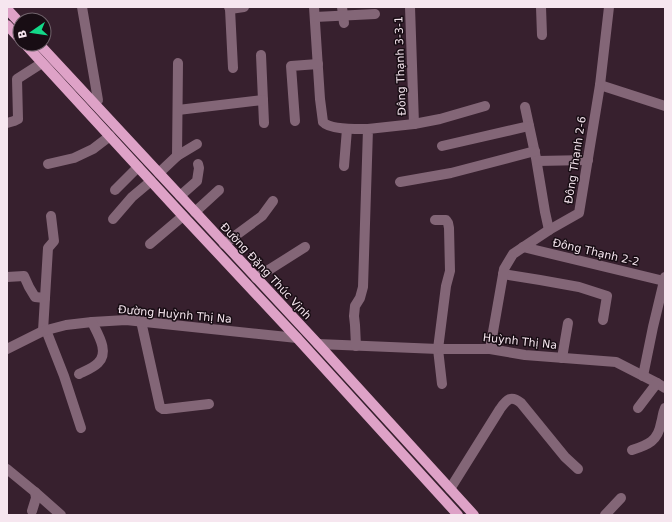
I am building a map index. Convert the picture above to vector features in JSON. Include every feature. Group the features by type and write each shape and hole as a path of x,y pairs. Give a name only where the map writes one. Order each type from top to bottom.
{"main road":[{"name":"Đường Đặng Thúc Vịnh","path":"32,52 297,338 458,515"},
{"name":"Đường Đặng Thúc Vịnh","path":"47,52 318,344 474,515"}],"street":[{"path":"82,7 98,100 95,103"},
{"path":"233,68 229,8 244,7"},
{"name":"Đông Thạnh 3-3-1","path":"410,7 414,124"},
{"path":"541,7 542,35"},
{"name":"Đông Thạnh 2-6","path":"490,349 504,269 513,254 549,230 579,213 600,85 609,7"},
{"path":"374,14 343,15 315,12 321,115 325,124 347,129 414,124 440,119 485,106"},
{"path":"261,55 264,123"},
{"path":"7,123 18,119 17,79 42,63"},
{"path":"177,156 178,63"},
{"path":"295,121 291,66 318,64"},
{"path":"600,85 665,106"},
{"path":"178,110 263,100"},
{"path":"525,107 536,156 549,230"},
{"path":"442,146 529,126"},
{"path":"356,346 354,316 355,306 360,298 363,287 368,128"},
{"path":"344,166 347,129"},
{"path":"48,164 74,158 93,149 110,136"},
{"path":"159,174 177,156 197,144"},
{"path":"400,182 536,156 588,160"},
{"path":"180,196 197,181 199,168 198,164"},
{"path":"115,190 138,167"},
{"path":"113,219 132,197 151,180"},
{"path":"195,212 219,190"},
{"path":"224,244 262,216 273,201"},
{"path":"51,216 54,242 48,248 45,331 64,376 81,428"},
{"path":"150,244 183,216"},
{"path":"435,220 446,220 448,223 450,251 450,271 446,286 438,349 442,384"},
{"path":"256,278 305,247"},
{"name":"Đông Thạnh 2-2","path":"523,247 664,279"},
{"path":"503,274 579,287 607,296 603,320"},
{"path":"7,277 24,276 35,297 45,298"},
{"path":"643,376 664,279"},
{"name":"Đường Huỳnh Thị Na","path":"7,349 45,331 66,325 126,320 297,338"},
{"path":"141,321 160,407 166,409 209,404"},
{"path":"79,374 100,362 103,356 103,346 92,322"},
{"path":"562,358 568,323"},
{"name":"Huỳnh Thị Na","path":"318,344 438,349 490,349 562,358 616,362 661,386"},
{"path":"638,408 661,386"},
{"path":"450,489 500,408 511,398 516,399 521,403 565,457 578,469"},
{"path":"632,450 646,446 655,438 661,426 662,414 665,408"},
{"path":"7,469 61,515"},
{"path":"32,511 36,498 35,492"},
{"path":"605,515 621,498"}]}
